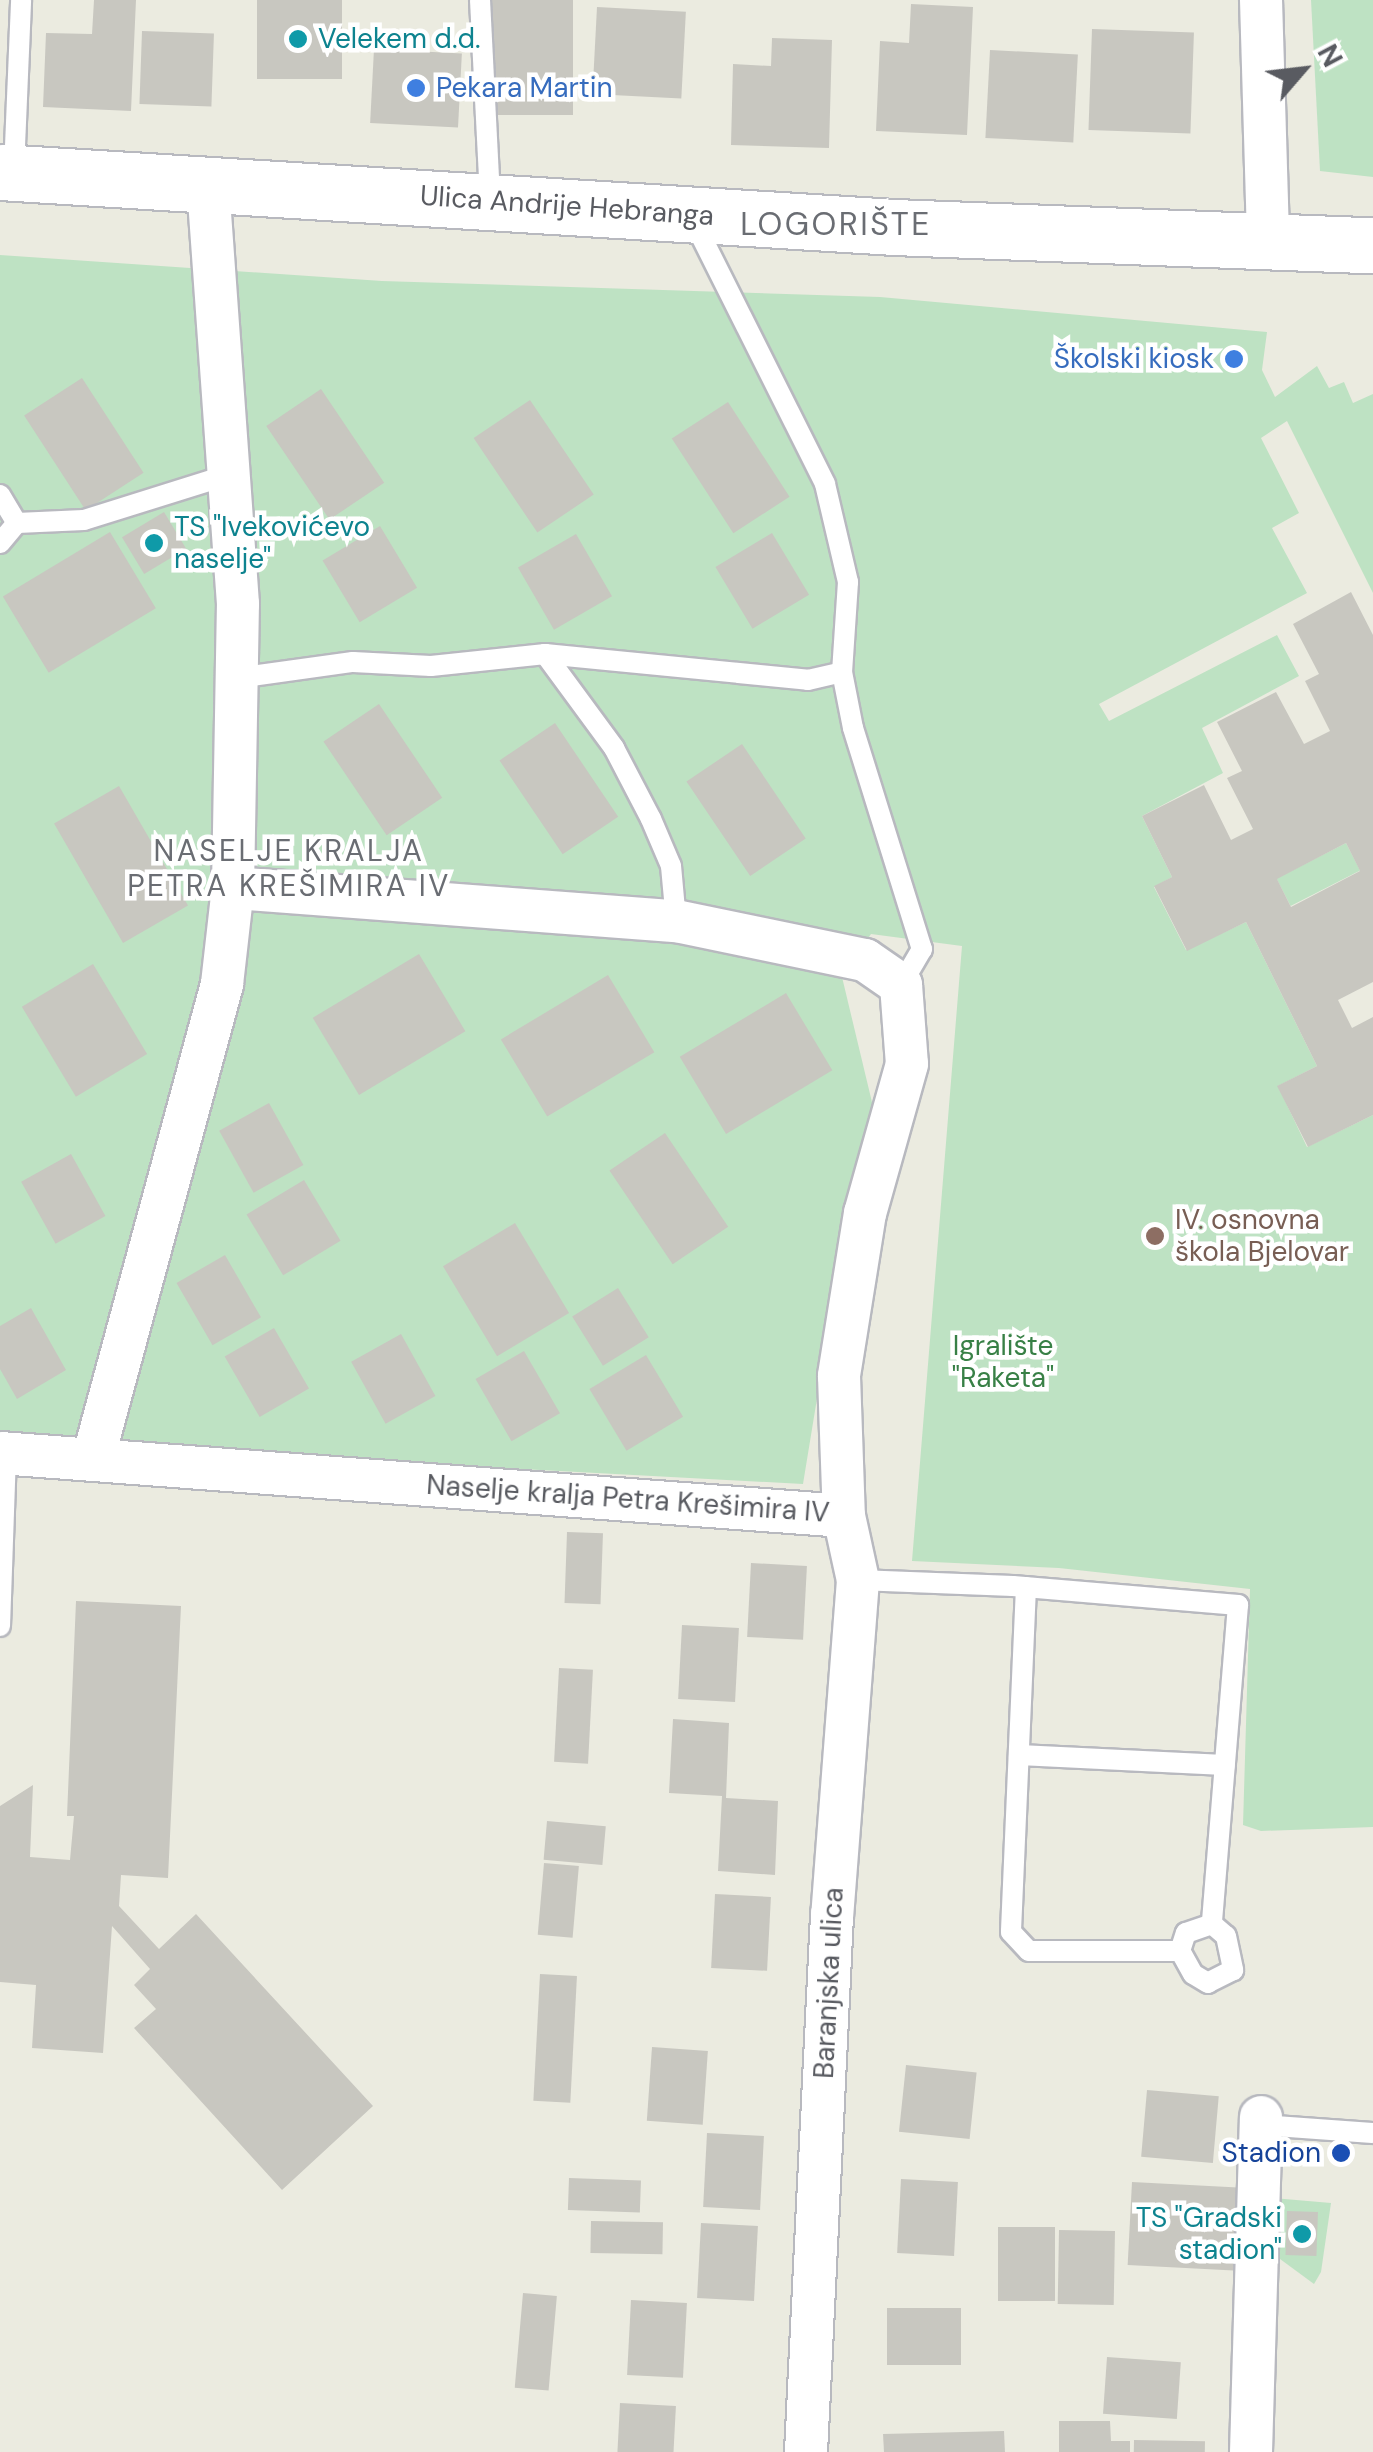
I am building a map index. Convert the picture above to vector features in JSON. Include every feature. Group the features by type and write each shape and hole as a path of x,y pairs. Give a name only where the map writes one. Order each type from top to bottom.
{"main road":[{"name":"Ulica Andrije Hebranga","path":"7,172 894,227 1373,246"}],"street":[{"path":"1261,0 1268,240"},
{"path":"93,1459 222,984 233,888 238,604 208,182"},
{"path":"233,888 676,921 865,960 901,986"},
{"name":"Naselje kralja Petra Krešimira IV","path":"3,1453 844,1516 839,1376 865,1213 908,1064 901,986"},
{"name":"Baranjska ulica","path":"806,2452 832,1915 858,1580 844,1516"},
{"path":"1251,2452 1261,2121"}],"lane":[{"path":"7,172 21,0"},
{"path":"480,0 490,200"},
{"path":"690,214 825,484 848,582 842,672 854,728 922,949 901,986"},
{"path":"0,543 17,523 84,520 228,475"},
{"path":"0,495 17,523"},
{"path":"237,678 353,662 431,666 545,654 808,680 842,672"},
{"path":"545,654 614,748 651,818 671,866 676,921"},
{"path":"0,1626 3,1453"},
{"path":"858,1580 1026,1587 1238,1606 1212,1924"},
{"path":"1026,1587 1011,1932 1029,1950 1180,1952"},
{"path":"1019,1756 1225,1765"},
{"path":"1212,1924 1226,1936 1233,1970 1208,1983 1193,1974 1180,1952 1186,1933 1212,1924"},
{"path":"1261,2121 1373,2133"}],"green space":[{"path":"1311,0 1373,0 1373,177 1320,171"},
{"name":"Igralište \"Raketa\"","path":"0,255 382,281 880,297 1267,332 1262,370 1275,397 1317,366 1329,388 1344,382 1353,403 1373,394 1373,593 1287,421 1261,438 1299,513 1272,528 1307,593 1099,704 1109,721 1277,635 1299,676 1202,728 1223,773 1142,816 1172,877 1154,887 1186,950 1246,922 1317,1066 1278,1086 1307,1147 1373,1115 1373,1827 1261,1831 1243,1825 1250,1589 1059,1568 912,1561 962,946 871,934 842,977 882,1144 851,1191 803,1484 0,1441"},
{"path":"1346,843 1360,871 1291,906 1277,878"},
{"path":"1261,2197 1331,2203 1321,2272 1314,2284 1280,2259 1259,2235"}],"building":[{"path":"94,0 136,0 131,111 43,107 46,33 92,34"},
{"name":"Velekem d.d.","path":"257,0 342,0 342,79 257,79"},
{"path":"492,0 573,0 573,115 492,115"},
{"path":"911,4 973,7 967,135 876,131 880,41 909,43"},
{"path":"597,7 686,12 681,99 592,94"},
{"path":"1092,29 1194,33 1190,133 1088,130"},
{"path":"142,31 214,34 211,106 139,104"},
{"path":"772,38 832,40 829,148 731,145 733,64 771,66"},
{"name":"Pekara Martin","path":"374,49 462,54 458,128 370,123"},
{"path":"990,50 1078,55 1073,142 985,138"},
{"name":"Školski kiosk","path":"1234,346 1243,350 1247,359 1243,368 1234,372 1225,368 1221,359 1225,350"},
{"path":"82,378 144,473 86,510 24,416"},
{"path":"321,389 384,483 329,520 266,426"},
{"path":"530,400 594,495 537,533 474,438"},
{"path":"728,402 790,497 733,533 672,438"},
{"name":"TS \"Ivekovićevo naselje\"","path":"164,512 186,549 144,574 122,537"},
{"path":"380,526 417,588 360,622 323,561"},
{"path":"110,532 156,608 49,673 3,596"},
{"path":"772,533 809,595 753,629 715,567"},
{"path":"576,534 612,596 554,630 518,568"},
{"path":"1351,592 1373,635 1373,982 1338,1000 1352,1028 1373,1017 1373,1115 1308,1147 1277,1086 1317,1066 1246,922 1187,951 1154,886 1172,877 1142,816 1204,785 1231,840 1253,829 1227,778 1242,771 1217,722 1276,692 1304,744 1330,731 1305,681 1319,674 1293,624","holes":["1346,843 1360,871 1291,907 1277,879"]},
{"path":"379,704 442,798 387,835 323,741"},
{"path":"555,723 618,817 563,854 499,760"},
{"path":"742,744 806,839 750,876 686,781"},
{"path":"119,786 188,906 123,943 54,824"},
{"path":"419,954 465,1031 359,1095 313,1018"},
{"path":"93,964 147,1054 76,1097 22,1007"},
{"path":"608,975 654,1052 547,1117 501,1039"},
{"path":"786,993 832,1070 726,1134 680,1057"},
{"path":"269,1103 303,1165 254,1193 219,1131"},
{"path":"665,1133 728,1227 673,1264 609,1170"},
{"path":"71,1154 105,1216 56,1244 21,1182"},
{"path":"304,1180 341,1241 283,1275 247,1215"},
{"path":"515,1223 569,1313 497,1356 443,1266"},
{"path":"225,1255 261,1317 213,1345 177,1283"},
{"path":"618,1288 649,1337 603,1366 572,1317"},
{"path":"31,1308 66,1370 17,1399 0,1369 0,1326"},
{"path":"274,1328 309,1389 260,1417 225,1356"},
{"path":"401,1334 435,1396 386,1424 351,1362"},
{"path":"524,1351 560,1413 512,1441 476,1379"},
{"path":"646,1355 683,1417 627,1451 589,1389"},
{"path":"567,1532 603,1533 601,1604 565,1603"},
{"path":"751,1563 807,1566 803,1640 747,1637"},
{"path":"76,1601 181,1606 168,1878 121,1875 119,1906 159,1949 196,1914 373,2106 282,2190 134,2028 156,2009 134,1985 150,1969 112,1926 103,2053 32,2048 36,1985 0,1982 0,1806 33,1785 30,1857 70,1860 74,1816 67,1816"},
{"path":"682,1625 739,1628 735,1702 678,1699"},
{"path":"559,1668 593,1670 588,1764 554,1762"},
{"path":"673,1719 729,1723 726,1798 778,1801 775,1875 718,1871 722,1796 669,1793"},
{"path":"547,1821 606,1826 602,1865 544,1860"},
{"path":"544,1863 579,1866 573,1938 538,1935"},
{"path":"715,1894 771,1897 767,1971 711,1968"},
{"path":"540,1974 577,1976 570,2103 533,2101"},
{"path":"652,2047 708,2051 703,2125 647,2121"},
{"path":"906,2065 977,2072 970,2139 899,2132"},
{"path":"1147,2090 1219,2096 1213,2163 1141,2157"},
{"path":"707,2133 764,2136 760,2210 703,2207"},
{"path":"569,2178 641,2181 640,2212 568,2210"},
{"path":"901,2179 958,2182 954,2256 897,2253"},
{"path":"1132,2182 1238,2188 1234,2270 1128,2265"},
{"name":"TS \"Gradski stadion\"","path":"1287,2211 1318,2212 1316,2256 1285,2255"},
{"path":"591,2221 663,2222 662,2254 590,2253"},
{"path":"701,2223 758,2226 754,2301 697,2298"},
{"path":"998,2227 1055,2227 1055,2301 998,2301"},
{"path":"1059,2230 1115,2231 1114,2305 1058,2304"},
{"path":"523,2293 557,2296 549,2391 515,2388"},
{"path":"631,2300 687,2303 683,2378 627,2375"},
{"path":"887,2308 961,2308 961,2365 887,2365"},
{"path":"1107,2357 1181,2362 1177,2419 1103,2414"},
{"path":"620,2403 676,2406 674,2452 617,2452"},
{"path":"1059,2421 1110,2421 1111,2441 1130,2441 1130,2452 1059,2452"},
{"path":"1004,2431 1005,2452 884,2452 883,2434"},
{"path":"1134,2440 1205,2441 1205,2452 1134,2452"}],"place":[{"name":"Velekem d.d.","path":"298,39"},
{"name":"Pekara Martin","path":"416,88"},
{"name":"Školski kiosk","path":"1234,359"},
{"name":"TS \"Ivekovićevo naselje\"","path":"154,543"},
{"name":"IV. osnovna škola Bjelovar","path":"1155,1236"},
{"name":"Stadion","path":"1341,2153"},
{"name":"TS \"Gradski stadion\"","path":"1302,2234"}],"district":[{"name":"LOGORIŠTE","path":"836,224"},
{"name":"NASELJE KRALJA PETRA KREŠIMIRA IV","path":"289,868"}]}
